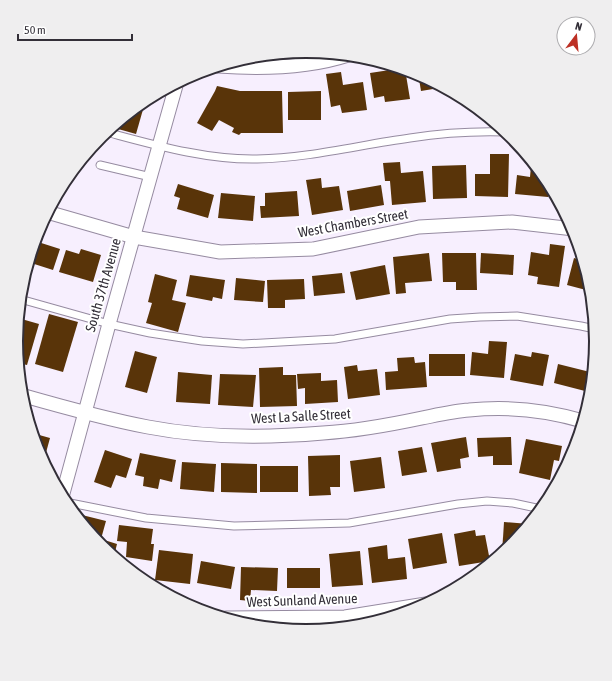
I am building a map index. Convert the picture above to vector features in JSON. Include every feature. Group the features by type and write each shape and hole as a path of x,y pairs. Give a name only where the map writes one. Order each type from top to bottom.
{"street":[{"path":"236,66 284,67 332,59"},
{"name":"South 37th Avenue","path":"65,488 175,90"},
{"name":"West Chambers Street","path":"53,214 134,237 220,252 314,249 419,227 512,222 565,228"},
{"name":"West La Salle Street","path":"29,398 85,413 149,427 197,433 235,435 324,433 368,428 469,410 506,408 542,411 577,420"},
{"name":"West Sunland Avenue","path":"250,618 345,617 393,609"}],"lane":[{"path":"113,134 159,147 201,154 256,159 302,156 411,137 484,131 497,132"},
{"path":"100,165 151,177"},
{"path":"26,301 109,324 150,333 202,341 243,344 335,339 450,319 480,317 517,316 588,328"},
{"path":"75,504 146,518 234,526 349,523 458,504 487,501 512,503 535,508"}],"building":[{"path":"389,70 406,76 410,99 385,102 384,96 374,98 370,73"},
{"path":"341,72 343,85 363,82 367,110 342,113 340,105 331,107 326,74"},
{"path":"419,82 435,89 421,91"},
{"path":"217,86 240,91 282,91 283,133 241,133 239,135 232,132 234,128 219,120 212,131 197,123"},
{"path":"321,91 321,120 288,120 288,92"},
{"path":"143,109 136,134 118,129"},
{"path":"490,154 509,154 508,197 475,196 475,174 490,174"},
{"path":"400,162 401,173 423,171 426,202 392,205 390,181 385,181 383,163"},
{"path":"466,165 467,198 433,199 432,166"},
{"path":"531,168 548,194 548,197 515,194 517,175 530,177"},
{"path":"321,178 322,188 339,186 343,210 312,215 306,180"},
{"path":"178,184 214,195 208,218 177,209 180,198 174,196"},
{"path":"381,185 384,205 350,211 347,191"},
{"path":"297,191 299,216 261,218 260,206 265,206 265,193"},
{"path":"221,193 255,196 253,221 218,218"},
{"path":"41,243 60,249 53,270 34,264"},
{"path":"550,244 565,246 559,287 537,284 538,277 528,275 531,252 549,255"},
{"path":"81,249 101,255 93,282 59,272 66,250 79,254"},
{"path":"429,253 432,281 405,283 406,293 396,294 393,257"},
{"path":"442,253 476,253 477,290 456,290 456,282 443,282"},
{"path":"481,253 514,255 513,275 480,273"},
{"path":"574,258 577,259 585,290 567,285"},
{"path":"385,265 390,294 356,300 350,272"},
{"path":"342,273 345,293 314,296 312,276"},
{"path":"155,274 177,280 172,300 186,303 178,332 146,323 152,303 148,302"},
{"path":"190,275 225,280 222,299 213,297 212,301 186,296"},
{"path":"236,278 265,281 263,302 234,300"},
{"path":"304,279 305,299 285,300 285,308 268,308 267,280"},
{"path":"49,314 78,322 63,372 35,364"},
{"path":"24,320 39,324 27,365 24,364 23,340"},
{"path":"489,341 507,342 504,378 470,375 472,352 488,354"},
{"path":"135,351 157,357 147,393 125,387"},
{"path":"532,352 549,355 543,386 510,380 515,354 531,357"},
{"path":"429,354 465,354 465,376 429,376"},
{"path":"414,357 415,363 425,362 427,387 386,390 385,372 398,371 397,358"},
{"path":"558,364 587,371 585,391 554,383"},
{"path":"357,365 358,371 377,369 380,395 348,399 344,367"},
{"path":"283,367 283,375 296,375 297,406 260,407 259,368"},
{"path":"178,372 212,375 210,404 176,402"},
{"path":"321,373 321,381 337,380 338,402 305,404 305,388 298,389 297,374"},
{"path":"220,374 256,375 253,407 218,405"},
{"path":"40,435 50,438 46,452"},
{"path":"466,437 469,457 460,459 461,468 437,472 431,443"},
{"path":"511,437 512,465 493,465 493,456 478,457 477,438"},
{"path":"526,439 562,446 559,461 554,460 550,480 519,473"},
{"path":"422,447 427,472 402,476 398,451"},
{"path":"105,450 132,459 126,478 116,475 111,488 94,482"},
{"path":"140,453 176,460 172,482 160,479 158,489 143,486 144,477 135,475"},
{"path":"340,455 340,487 330,487 331,495 309,496 308,456"},
{"path":"381,457 385,488 354,492 350,461"},
{"path":"182,462 216,464 214,492 180,489"},
{"path":"221,463 257,464 257,493 221,492"},
{"path":"260,466 298,466 298,492 260,492"},
{"path":"83,515 106,521 102,536"},
{"path":"504,522 522,523 506,541 503,544"},
{"path":"119,525 153,529 151,544 154,544 152,561 126,557 127,542 117,541"},
{"path":"475,530 476,536 485,535 489,556 481,562 459,566 454,534"},
{"path":"442,533 447,563 413,569 408,539"},
{"path":"105,540 117,544 116,550"},
{"path":"387,545 388,559 405,557 407,579 372,583 368,548"},
{"path":"159,550 193,554 190,584 155,580"},
{"path":"360,551 363,585 332,587 329,554"},
{"path":"201,561 235,567 231,589 197,583"},
{"path":"241,567 278,568 277,591 251,590 250,601 240,600"},
{"path":"287,568 320,568 320,588 287,588"}]}
